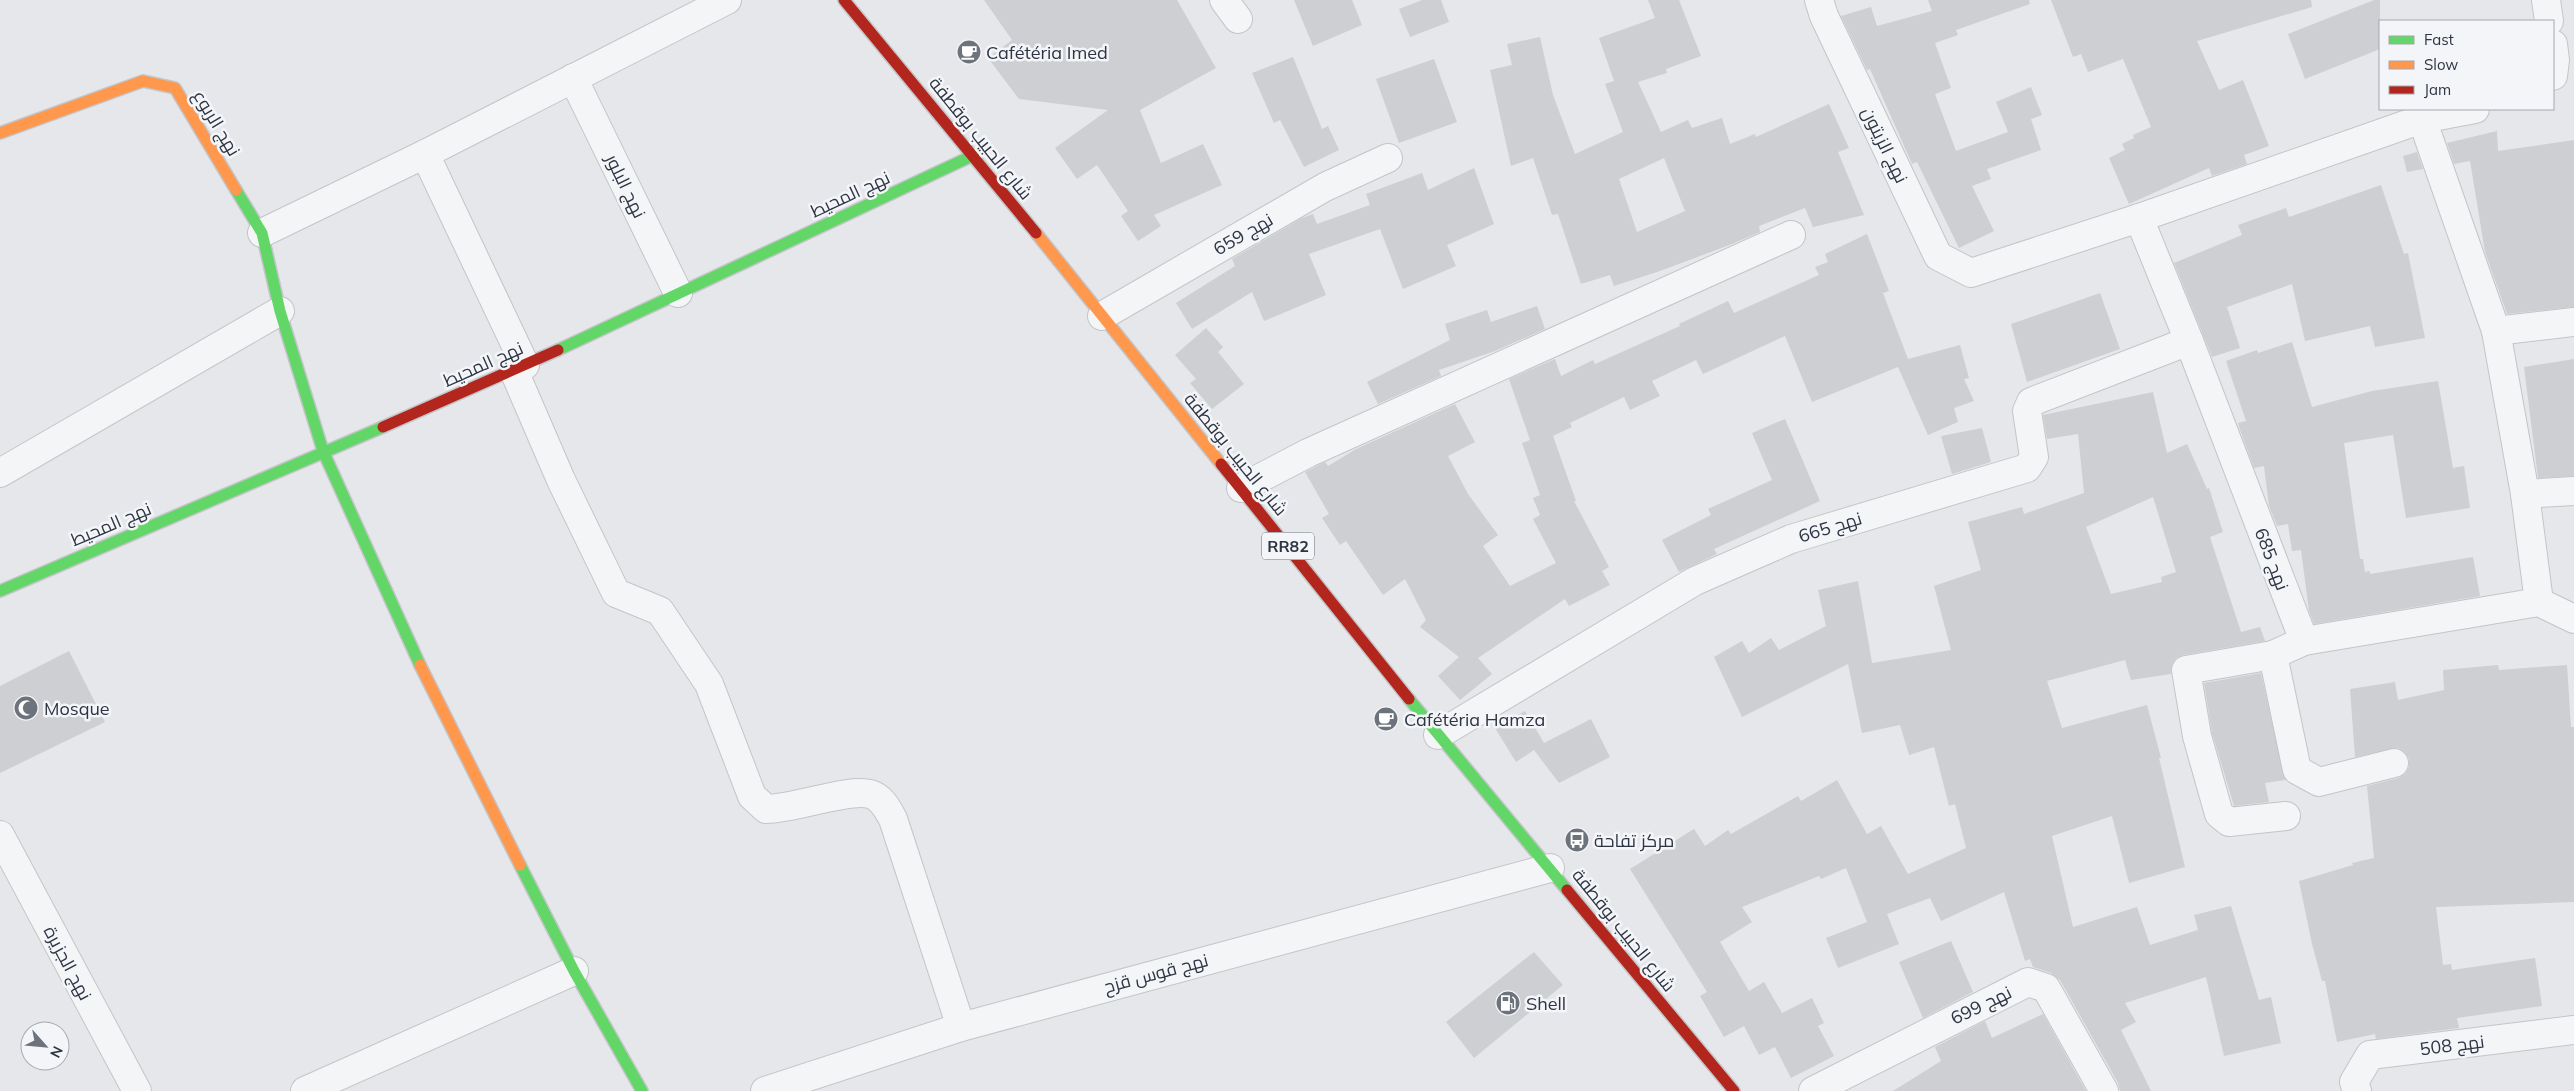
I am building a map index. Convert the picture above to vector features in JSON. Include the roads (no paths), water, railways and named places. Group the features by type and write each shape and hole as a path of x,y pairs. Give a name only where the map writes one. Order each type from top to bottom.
{"street":[{"path":"262,233 425,154 727,0"},
{"name":"شارع الحبيب بوقطفة","path":"844,0 974,156 1438,736 1734,1091"},
{"name":"نهج الزيتون","path":"1819,0 1824,16 1938,256 1971,273 2139,218"},
{"path":"2546,0 2549,20"},
{"path":"2554,52 2554,68"},
{"name":"نهج البلور","path":"573,78 678,293"},
{"name":"نهج الربوع","path":"0,133 143,81 175,88 262,233 280,311 323,451 433,693 574,971 642,1091"},
{"path":"2139,218 2422,119 2469,110"},
{"path":"2422,119 2496,331 2525,494 2539,602"},
{"path":"425,154 519,368 561,480 616,593 660,611 709,684 752,796 766,809 784,809 857,793 872,794 882,801 893,819 961,1027"},
{"name":"نهج المحيط","path":"0,591 519,368 974,156"},
{"name":"نهج 659","path":"1102,316 1325,187 1388,158"},
{"name":"نهج 685","path":"2139,218 2189,341 2304,641"},
{"path":"1241,488 1317,449 1791,235"},
{"path":"0,473 147,390 280,311"},
{"path":"2496,331 2574,322"},
{"name":"نهج 665","path":"1438,736 1694,581 1798,536 2027,468 2034,457 2027,411 2031,402 2189,341"},
{"path":"2525,494 2574,491"},
{"path":"2286,816 2229,822 2219,814 2197,736 2186,670 2273,655 2304,641 2539,602 2574,619"},
{"path":"2273,655 2297,770 2319,782 2394,762"},
{"name":"نهج الجزيرة","path":"0,835 137,1091"},
{"name":"نهج قوس قزح","path":"765,1091 961,1027 1550,868"},
{"path":"305,1091 574,971"},
{"name":"نهج 699","path":"1813,1091 2028,982 2046,988 2104,1091"},
{"name":"نهج 508","path":"2357,1091 2354,1082 2370,1055 2574,1030"}],"place":[{"name":"Cafétéria Imed","path":"969,52"},
{"name":"Mosque","path":"26,708"},
{"name":"Cafétéria Hamza","path":"1386,719"},
{"name":"مركز تفاحة","path":"1577,840"},
{"name":"Shell","path":"1508,1003"}]}
